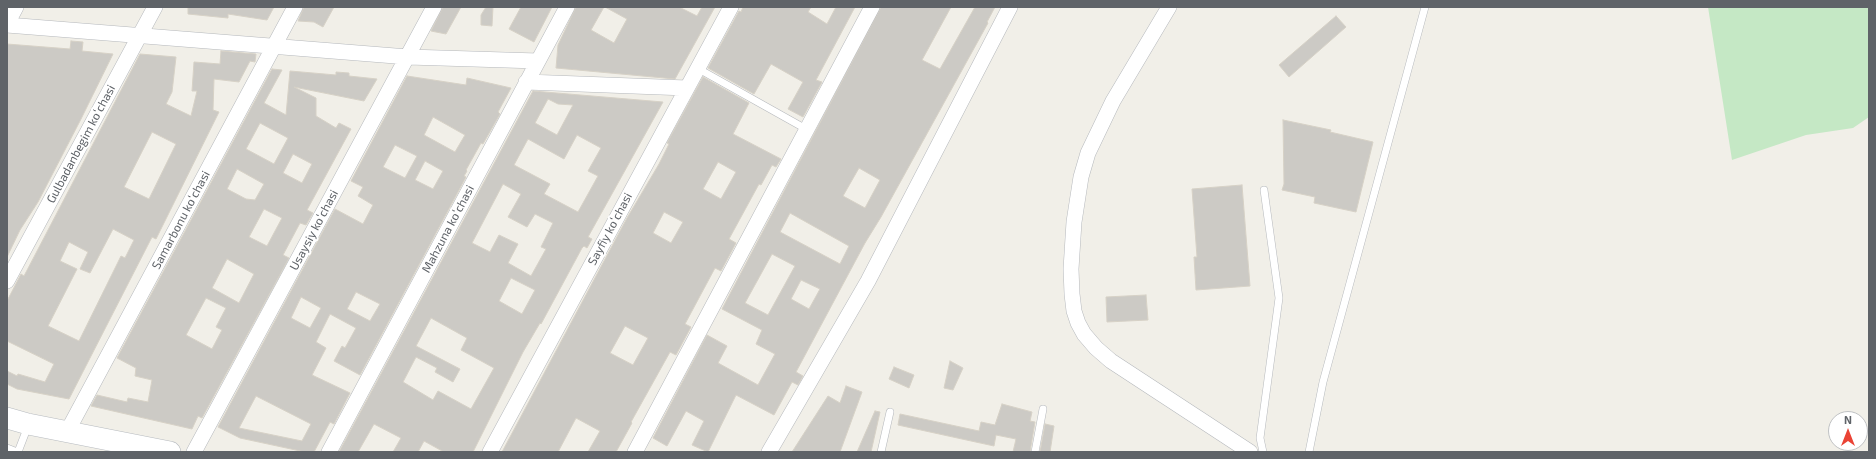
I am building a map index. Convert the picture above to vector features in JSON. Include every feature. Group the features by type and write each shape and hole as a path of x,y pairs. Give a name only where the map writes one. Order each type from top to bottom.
{"main road":[{"path":"7,418 28,424 158,451"}],"street":[{"path":"16,7 7,24 408,57 538,61"},
{"name":"Gulbadanbegim koʻchasi","path":"7,281 154,7"},
{"name":"Samarbonu koʻchasi","path":"67,432 295,7"},
{"name":"Usaysiy koʻchasi","path":"194,452 434,7"},
{"name":"Mahzuna koʻchasi","path":"329,452 567,7"},
{"name":"Sayfiy koʻchasi","path":"490,452 731,7"},
{"path":"634,452 872,7"},
{"path":"769,452 868,281 1010,7"},
{"path":"1169,7 1113,101 1099,129 1083,171 1074,229 1071,269 1074,311 1084,334 1096,348 1111,361 1250,452"},
{"path":"526,82 687,88"}],"lane":[{"path":"1309,452 1322,382 1425,7"},
{"path":"697,68 806,129"},
{"path":"1263,452 1260,438 1279,298 1264,190"},
{"path":"1035,452 1043,409"},
{"path":"881,452 890,412"},
{"path":"7,448 17,452 28,424"}],"green space":[{"path":"1708,7 1869,7 1869,117 1853,128 1806,135 1732,160"}],"building":[{"path":"188,7 274,7 267,20 228,14 228,18 188,14"},
{"path":"304,7 334,7 323,27 314,22 298,21"},
{"path":"443,7 461,7 446,34 431,31"},
{"path":"486,7 493,7 492,26 481,25 481,15"},
{"path":"521,7 552,7 534,42 509,29"},
{"path":"576,7 604,7 591,30 614,43 627,19 605,7 679,7 697,16 702,7 715,7 675,79 556,68 558,45"},
{"path":"743,7 811,7 808,12 827,24 836,7 855,7 816,80 822,82 803,117 788,109 803,82 771,64 754,94 708,68 739,11 741,12"},
{"path":"881,7 951,7 922,60 940,69 975,7 995,7 987,22 988,23 881,217 865,243 796,372 803,376 798,385 792,382 774,415 736,395 708,452 692,445 704,421 686,411 667,446 653,438 707,335 727,346 718,363 758,385 775,354 756,344 762,330 722,309","holes":["859,168 880,180 865,208 843,196","790,213 849,246 840,264 780,232","772,254 795,266 768,315 745,303","801,280 820,289 809,309 791,299"]},
{"path":"1336,16 1346,27 1289,77 1279,65"},
{"path":"71,41 83,42 82,51 113,54 38,202 20,230 7,257 7,44 70,49"},
{"path":"221,51 256,54 255,62 250,61 239,82 214,79 213,110 219,112 156,239 152,237 69,399 17,389 7,384 7,371 17,376 18,374 45,382 54,364 7,341 7,301 21,274 24,276 140,54 176,57 172,92 166,104 191,116 197,91 192,91 194,62 220,64","holes":["152,132 176,144 149,199 124,187","113,229 134,240 125,258 121,256 79,341 48,326 77,269 60,261 69,242 88,252 80,269 90,273"]},
{"path":"272,69 282,70 264,103 286,115 290,71 336,75 336,72 349,73 349,76 377,79 364,101 294,87 316,98 316,116 336,128 339,123 351,129 307,210 313,213 306,225 300,223 283,255 289,258 202,418 198,416 192,429 91,406 97,395 127,402 128,398 148,402 152,380 135,376 136,368 117,358","holes":["260,123 288,138 274,164 246,149","293,154 312,164 302,183 283,173","237,169 264,184 255,200 246,199 227,189","264,209 282,218 267,246 249,237","227,259 254,274 239,303 212,288","206,298 226,308 216,327 222,330 212,349 186,335"]},
{"path":"407,76 466,85 467,78 511,88 498,112 500,114 466,170 467,171 464,176 466,177 360,375 334,361 342,346 345,348 356,328 330,314 316,342 326,348 312,375 350,393 334,424 330,422 314,452 305,452 240,438 218,427 335,209 363,224 373,205 358,196 363,187 351,181","holes":["433,117 465,135 455,152 424,135","395,145 417,156 405,178 383,167","425,161 443,171 433,189 415,180","356,292 380,304 370,321 347,309","301,297 321,308 310,328 291,318","256,396 311,424 302,441 239,428"]},
{"path":"703,77 749,103 733,134 781,159 776,167 772,165 761,185 759,184 729,239 736,243 721,271 715,268 685,324 691,327 676,355 670,352 616,452 588,452 600,431 576,418 558,452 502,452 627,218 659,164 669,144 667,143","holes":["718,162 736,172 721,199 703,189","664,212 683,222 671,243 653,233","625,326 648,338 633,365 610,353"]},
{"path":"533,91 663,102 588,237 592,239 587,248 584,246 582,248 541,324 540,323 523,352 473,452 444,452 424,441 418,452 393,452 401,438 374,424 358,452 339,452","holes":["548,99 558,104 573,105 557,135 535,123","577,135 601,148 588,171 598,176 578,212 544,194 550,184 514,165 528,139 564,159","503,184 521,194 508,217 527,227 535,214 553,223 541,247 546,249 531,276 508,263 518,244 499,235 490,252 472,243","511,278 535,290 522,314 499,301","431,318 467,338 461,350 494,368 471,409 438,391 433,400 403,382 416,357 437,368 435,372 453,382 460,369 416,346"]},
{"path":"1283,120 1331,130 1330,132 1373,142 1356,212 1314,203 1315,197 1282,190 1284,184"},
{"path":"1242,185 1250,286 1196,290 1194,257 1197,257 1192,189"},
{"path":"1146,295 1148,320 1107,322 1106,297"},
{"path":"950,361 963,368 953,390 944,388"},
{"path":"894,367 914,375 909,388 889,379"},
{"path":"846,386 862,392 840,452 792,452 828,396 840,403"},
{"path":"1002,404 1032,412 1030,421 1035,422 1030,452 1013,452 1016,439 996,435 994,446 898,425 900,414 979,431 981,422 995,425"},
{"path":"875,411 880,412 871,452 857,452"},
{"path":"1045,424 1054,426 1050,452 1040,452"}]}
